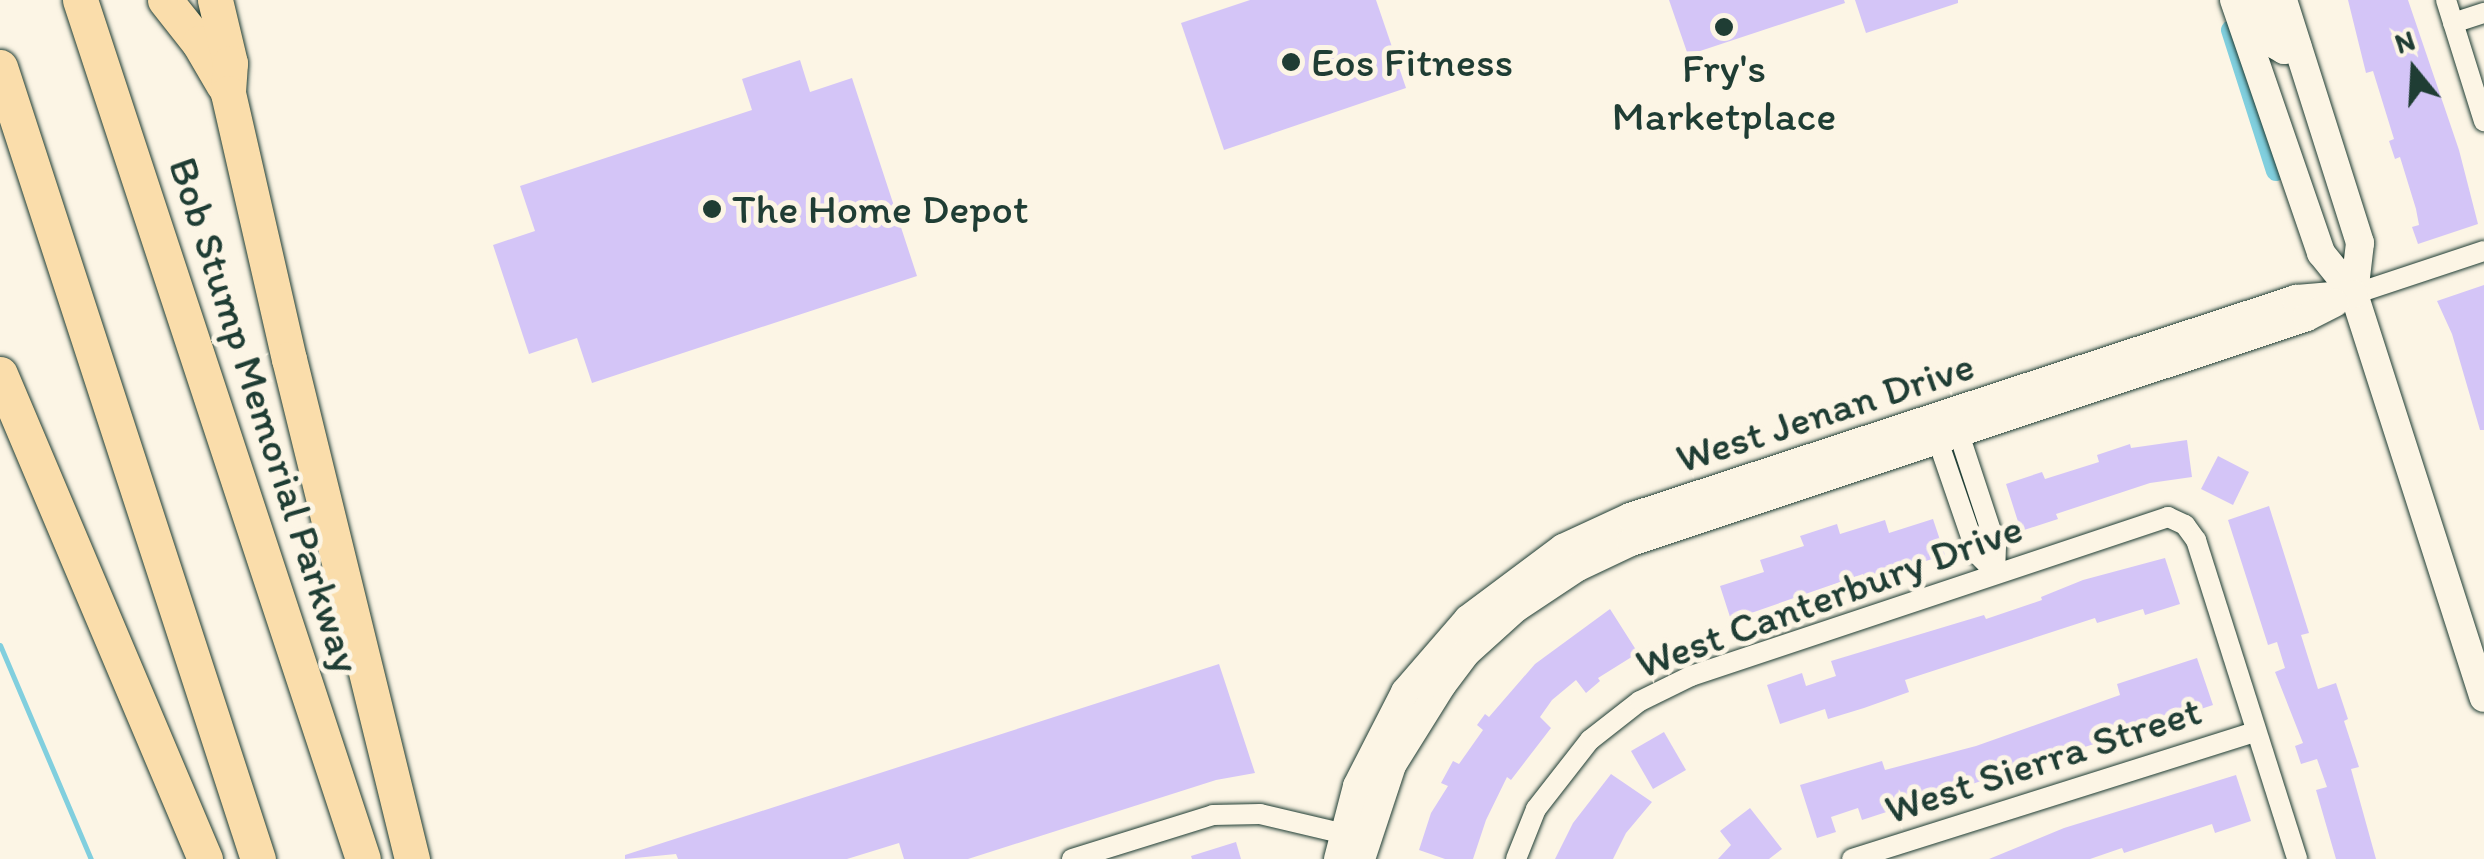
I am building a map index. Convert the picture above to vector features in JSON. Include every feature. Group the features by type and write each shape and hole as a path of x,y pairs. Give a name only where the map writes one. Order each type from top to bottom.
{"highway":[{"name":"Bob Stump Memorial Parkway","path":"80,0 363,859"},
{"path":"165,0 199,43 228,93 412,859"},
{"path":"215,0 230,63 228,93"},
{"path":"0,67 258,859"},
{"path":"0,374 205,859"}],"street":[{"path":"2234,0 2321,253 2354,294 2484,698"},
{"path":"2262,0 2278,46 2284,50 2298,48"},
{"path":"2283,0 2360,243 2354,294"},
{"path":"2446,0 2484,122"},
{"path":"2453,23 2484,13"},
{"name":"West Jenan Drive","path":"1352,848 1398,729 1466,653 1516,608 1578,567 1631,542 1946,430 2306,317 2354,294 2484,251"},
{"path":"1946,430 1977,554 1995,572"},
{"name":"West Canterbury Drive","path":"1516,859 1536,809 1590,740 1640,701 1691,676 2168,517 2185,525 2196,540 2256,732"},
{"path":"2256,732 2297,859"},
{"name":"West Sierra Street","path":"1852,859 2256,732"},
{"path":"1072,859 1100,855 1212,814 1260,814 1352,848"}],"building":[{"path":"1250,0 1376,0 1406,88 1224,150 1181,23"},
{"name":"Fry's Marketplace","path":"1669,0 1844,0 1845,3 1688,55"},
{"name":"Fry's Marketplace","path":"1855,0 1958,0 1958,3 1866,33"},
{"path":"2348,0 2408,0 2459,150 2478,224 2418,244 2412,227 2419,225 2416,209 2400,157 2395,159 2389,141 2394,139 2373,71 2366,73"},
{"name":"The Home Depot","path":"800,60 810,92 852,78 917,276 592,383 577,338 529,354 493,245 535,231 520,186 752,110 742,79"},
{"path":"2484,285 2484,430 2480,430 2452,334 2437,301"},
{"path":"2187,440 2192,477 2150,483 2056,514 2058,519 2021,531 2006,484 2042,472 2045,479 2099,462 2097,455 2130,444 2131,448"},
{"path":"2218,456 2249,472 2233,505 2201,489"},
{"path":"2269,506 2309,633 2301,635 2318,689 2336,683 2348,719 2344,721 2359,767 2351,769 2376,859 2336,859 2316,790 2327,787 2317,759 2301,764 2295,746 2303,743 2275,672 2285,668 2277,642 2268,645 2228,520"},
{"path":"1933,519 1945,555 1865,580 1863,574 1731,620 1720,586 1764,572 1760,560 1804,546 1800,536 1837,524 1840,534 1885,520 1889,533"},
{"path":"2165,558 2180,604 2145,615 2143,609 2097,623 2095,618 1905,680 1909,692 1864,708 1828,719 1825,709 1780,724 1767,685 1802,673 1806,686 1836,676 1831,661 1984,615 1986,619 2042,600 2041,597 2083,580"},
{"path":"1610,609 1638,653 1598,678 1600,681 1586,693 1576,680 1552,700 1540,717 1551,728 1511,780 1507,777 1473,859 1445,859 1419,850 1431,813 1448,786 1441,783 1453,761 1459,764 1483,730 1477,725 1485,714 1489,717 1535,664"},
{"path":"2197,658 2213,705 1862,820 1858,808 1831,817 1836,832 1817,838 1800,785 1882,761 1885,770 1976,746 2120,695 2117,684"},
{"path":"1219,664 1255,773 1216,780 968,859 904,859 899,843 847,859 678,859 676,854 625,859 625,855"},
{"path":"1664,732 1686,770 1653,789 1631,751"},
{"path":"1611,774 1652,802 1626,833 1613,859 1555,859 1573,823"},
{"path":"2236,775 2251,821 2215,833 2212,824 2124,853 2122,848 2090,859 1989,859 2064,828"},
{"path":"1750,808 1782,849 1769,859 1718,859 1731,845 1720,831"},
{"path":"1236,842 1241,859 1192,859 1191,856"}],"waterway":[{"path":"2231,30 2276,171"},
{"path":"0,645 91,859"}],"place":[{"name":"Fry's Marketplace","path":"1724,27"},
{"name":"Eos Fitness","path":"1291,62"},
{"name":"The Home Depot","path":"712,209"}]}
